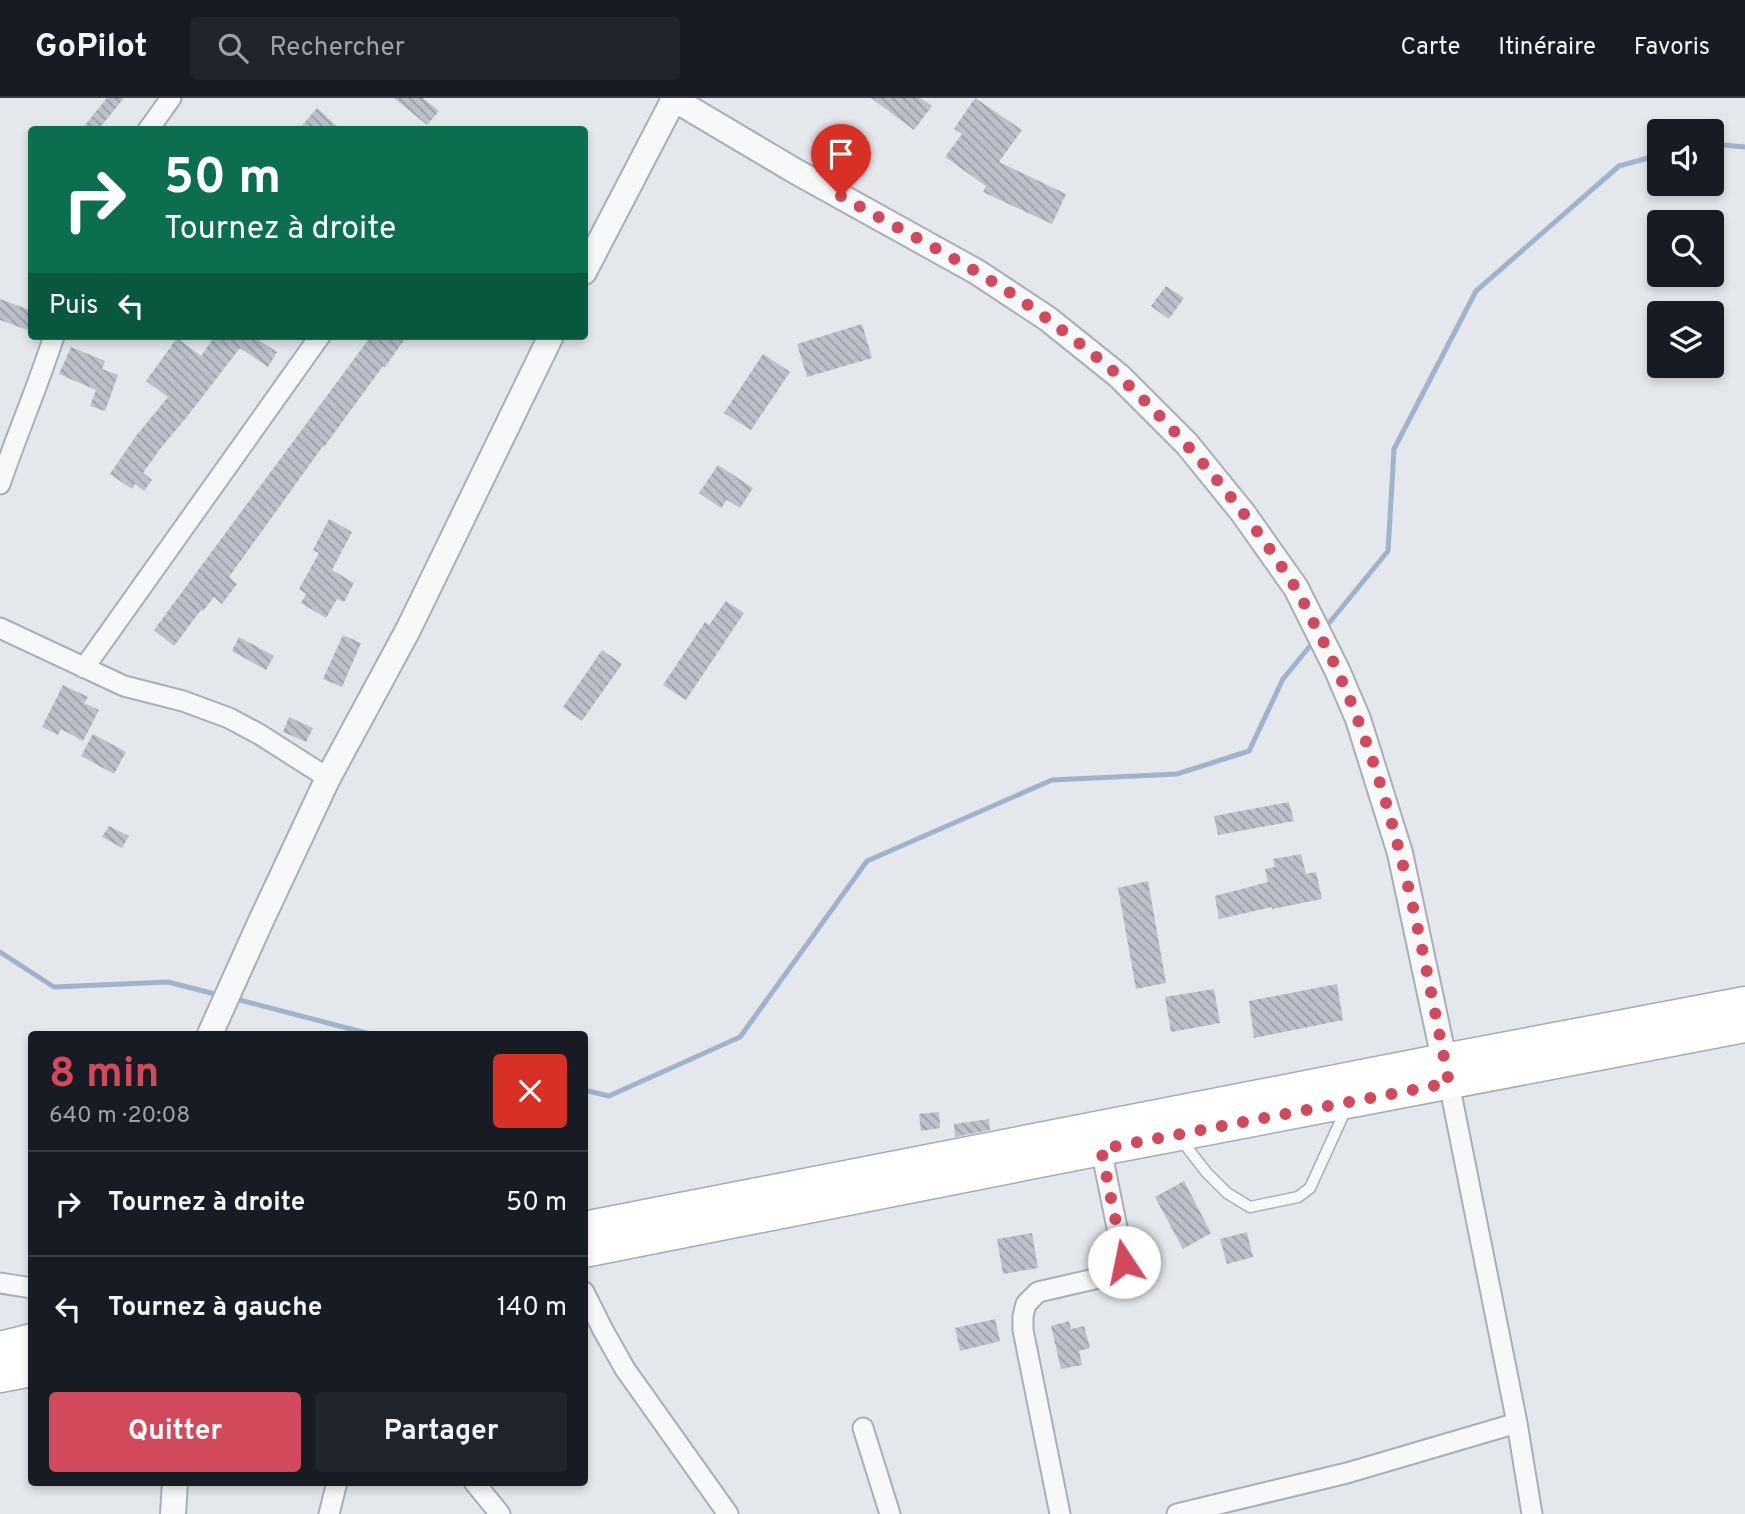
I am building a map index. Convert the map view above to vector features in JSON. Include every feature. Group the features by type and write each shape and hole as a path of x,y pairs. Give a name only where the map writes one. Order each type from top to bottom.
{"main road":[{"path":"588,1250 1349,1102 1446,1071 1745,1003"},
{"path":"588,1227 1446,1071 1745,1026"},
{"path":"0,1348 28,1341"},
{"path":"0,1376 28,1371"}],"street":[{"path":"151,126 171,98"},
{"path":"588,264 673,98 795,171 977,272 1048,319 1119,376 1187,444 1243,513 1296,588 1338,670 1357,719 1400,853 1517,1423 1532,1514"},
{"path":"0,484 53,340"},
{"path":"84,668 317,340"},
{"path":"212,1031 328,778 408,630 549,340"},
{"path":"0,628 124,686 183,701 229,718 328,778"},
{"path":"1060,1514 1023,1331 1023,1316 1026,1304 1038,1292 1116,1274 1122,1269 1124,1262 1101,1149"},
{"path":"0,1283 28,1287"},
{"path":"588,1300 625,1369 728,1514"},
{"path":"1177,1514 1348,1473 1517,1423"},
{"path":"863,1428 890,1514"},
{"path":"173,1514 175,1486"},
{"path":"329,1514 336,1486"},
{"path":"477,1486 500,1514"}],"lane":[{"path":"1177,1135 1207,1173 1227,1193 1250,1208 1298,1197 1310,1188 1349,1102"}],"building":[{"path":"107,98 124,98 101,126 84,126"},
{"path":"394,98 423,98 439,111 427,125"},
{"path":"871,98 920,98 932,106 914,130"},
{"path":"975,98 1022,130 999,162 1066,194 1052,224 983,192 986,186 945,157 962,134 954,129"},
{"path":"317,108 337,126 301,126"},
{"path":"1166,286 1184,298 1169,319 1151,306"},
{"path":"0,299 28,310 27,330 0,320"},
{"path":"862,324 872,358 807,377 797,344"},
{"path":"176,340 180,340 201,356 212,340 258,340 277,352 268,367 240,348 143,473 152,480 144,491 135,484 132,489 110,474 168,397 146,381"},
{"path":"368,340 404,340 323,446 229,577 237,584 222,604 214,597 174,646 154,630"},
{"path":"71,347 105,361 102,369 118,375 105,411 90,406 96,390 59,374"},
{"path":"763,354 790,372 751,430 724,413"},
{"path":"718,465 753,488 740,508 727,500 721,508 699,493"},
{"path":"329,519 352,532 332,570 354,583 344,602 337,599 326,618 301,603 306,594 299,589 319,553 313,550"},
{"path":"726,601 744,613 686,700 663,685 705,622 709,625"},
{"path":"343,635 361,643 342,687 323,679"},
{"path":"239,637 274,656 266,670 232,651"},
{"path":"602,650 622,664 582,721 563,707"},
{"path":"63,685 88,697 84,703 99,710 83,741 61,729 58,735 42,727"},
{"path":"289,717 313,728 306,742 283,732"},
{"path":"93,734 126,752 114,774 81,756"},
{"path":"1289,802 1294,821 1218,835 1214,816"},
{"path":"109,826 129,836 122,848 102,837"},
{"path":"1301,854 1306,874 1316,872 1322,899 1219,919 1215,896 1268,882 1265,869 1275,867 1273,859"},
{"path":"1148,881 1166,983 1136,989 1118,888"},
{"path":"1337,984 1343,1020 1254,1038 1249,1001"},
{"path":"1214,989 1220,1023 1171,1032 1165,997"},
{"path":"939,1112 940,1128 921,1131 919,1114"},
{"path":"989,1119 990,1130 955,1137 954,1124"},
{"path":"1184,1181 1211,1233 1183,1249 1155,1197"},
{"path":"1247,1232 1253,1257 1227,1264 1220,1239"},
{"path":"1032,1233 1038,1268 1003,1274 997,1239"},
{"path":"995,1319 1000,1341 960,1351 955,1328"},
{"path":"1069,1321 1071,1329 1084,1326 1090,1348 1079,1351 1082,1365 1061,1369 1051,1326"}],"waterway":[{"path":"1724,145 1745,147"},
{"path":"1325,628 1388,551 1394,449 1476,291 1619,166 1647,158"},
{"path":"588,1091 609,1096 740,1037 867,861 1052,780 1177,774 1249,751 1283,679 1314,641"},
{"path":"0,952 54,987 168,982 219,995"},
{"path":"232,998 358,1031"}],"route":[{"path":"841,196 977,272 1048,319 1119,376 1187,444 1243,513 1296,588 1338,670 1375,772 1400,853 1449,1083 1101,1149 1124,1262"}]}
